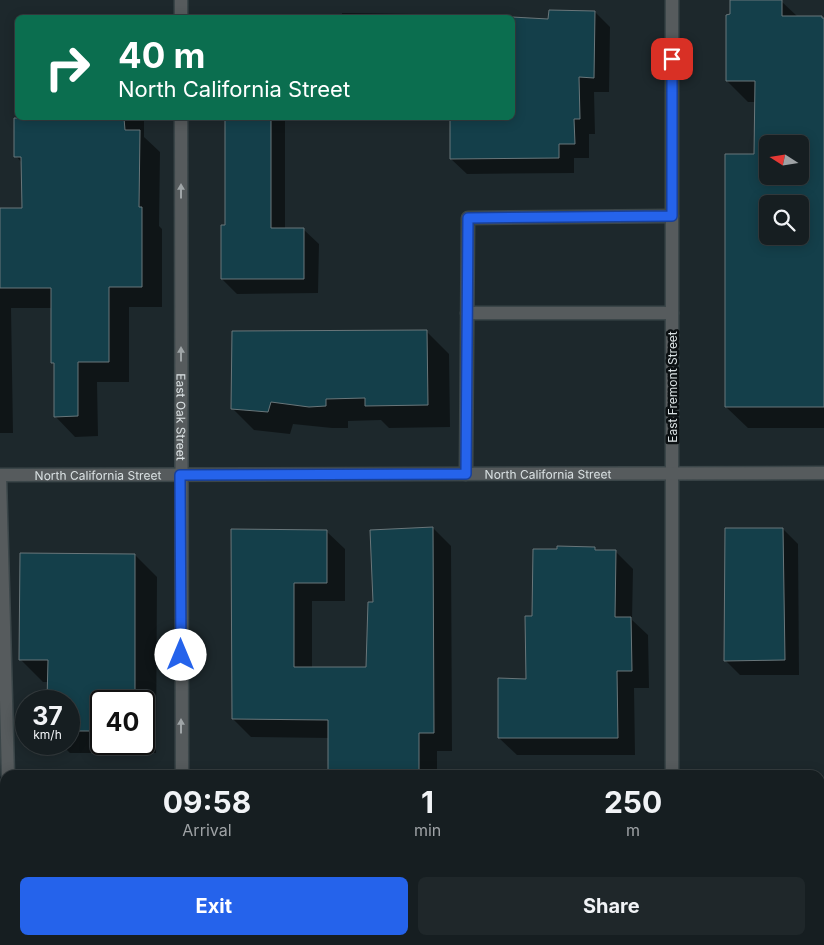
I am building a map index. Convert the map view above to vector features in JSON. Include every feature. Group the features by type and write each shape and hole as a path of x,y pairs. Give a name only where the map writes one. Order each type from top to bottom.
{"street":[{"path":"181,0 181,15"},
{"name":"East Fremont Street","path":"672,0 672,770"},
{"name":"East Oak Street","path":"181,120 180,475 182,770"},
{"path":"466,474 468,218 672,216"},
{"path":"467,313 672,314"},
{"name":"North California Street","path":"0,476 824,473"},
{"path":"0,476 8,770"}],"building":[{"path":"730,0 782,0 782,16 822,16 824,18 824,407 725,407 725,154 754,154 755,81 726,81 726,15 730,14"},
{"path":"549,10 595,11 594,78 579,77 580,119 574,119 575,144 559,144 559,158 450,159 450,120 515,120 515,17 548,19"},
{"path":"14,118 15,120 124,120 125,130 140,130 139,207 142,207 142,287 109,287 109,362 78,362 78,416 54,417 54,363 51,363 51,288 0,288 0,208 22,208 21,157 14,157"},
{"path":"225,120 271,120 271,228 304,228 304,279 221,279 221,225 225,225"},
{"path":"427,330 428,405 365,406 365,398 326,399 326,406 309,407 271,402 268,412 231,409 232,331"},
{"path":"433,527 434,733 419,733 419,770 328,770 328,720 232,719 231,529 327,530 327,583 294,583 294,667 366,667 368,602 373,602 370,530"},
{"path":"725,528 783,528 785,660 724,661"},
{"path":"557,546 595,547 595,550 616,550 615,617 631,617 632,671 617,671 618,738 498,738 498,678 526,679 525,616 532,616 533,549 557,549"},
{"path":"20,553 135,554 135,690 90,690 90,731 80,731 80,690 47,690 48,660 19,660"}],"route":[{"path":"181,655 180,475 466,474 468,218 672,216 672,59"}]}
